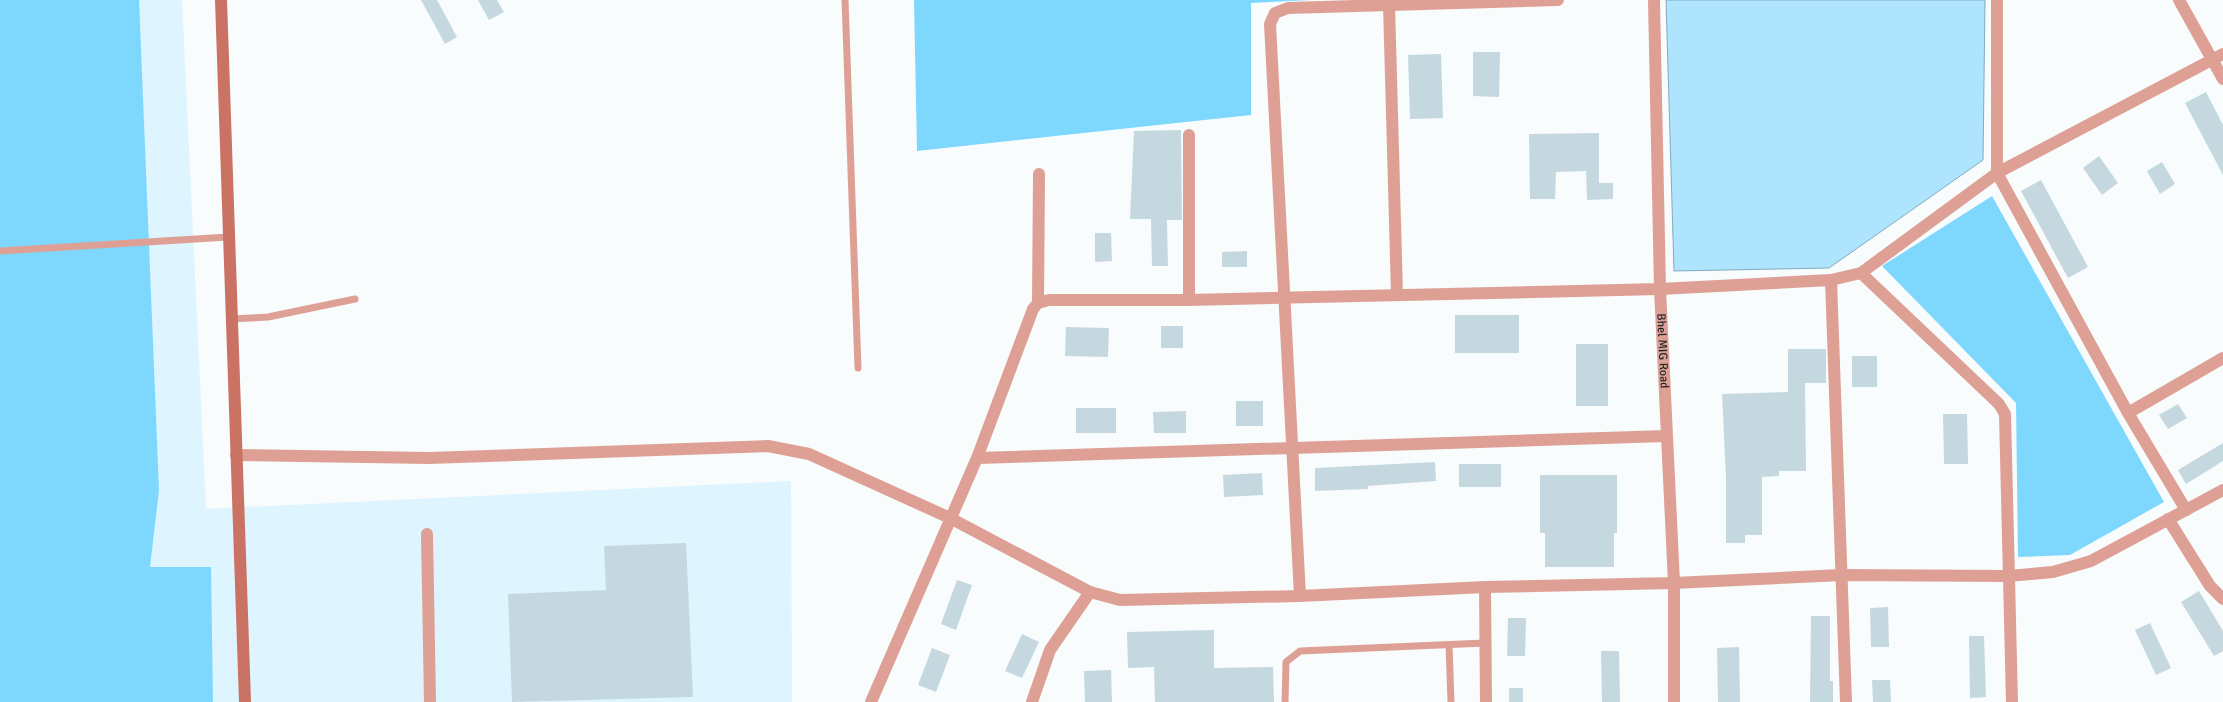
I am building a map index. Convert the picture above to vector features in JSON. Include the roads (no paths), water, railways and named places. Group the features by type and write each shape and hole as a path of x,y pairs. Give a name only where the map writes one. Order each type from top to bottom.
{"street":[{"path":"221,0 245,702"},
{"path":"1300,596 1270,24 1275,13 1288,8 1558,0"},
{"name":"Bhel MIG Road","path":"1654,0 1660,289 1674,583 1674,702"},
{"path":"1997,0 1997,173 2128,413 2186,510"},
{"path":"2179,0 2223,79"},
{"path":"1389,5 1396,294"},
{"path":"872,702 977,458 1033,309 1038,303 1049,300 1189,300 1660,289 1830,280 1861,273 1997,173 2223,54"},
{"path":"1189,135 1189,300"},
{"path":"1038,303 1039,174"},
{"path":"1861,273 1999,404 2005,414 2012,702"},
{"path":"1830,280 1846,702"},
{"path":"2128,413 2223,358"},
{"path":"977,458 1293,450 1666,436"},
{"path":"236,455 429,458 768,446 809,454 950,518 1090,592 1120,600 1300,596 1485,587 1674,583 1842,575 2008,576 2053,572 2091,561 2223,490"},
{"path":"2168,519 2210,586 2223,599"},
{"path":"427,534 430,702"},
{"path":"1485,587 1486,702"},
{"path":"1032,702 1050,650 1090,592"}],"lane":[{"path":"845,0 858,368"},
{"path":"0,251 228,237"},
{"path":"231,319 268,317 355,299"},
{"path":"1285,702 1286,662 1300,651 1485,643"},
{"path":"1449,645 1451,702"}]}
